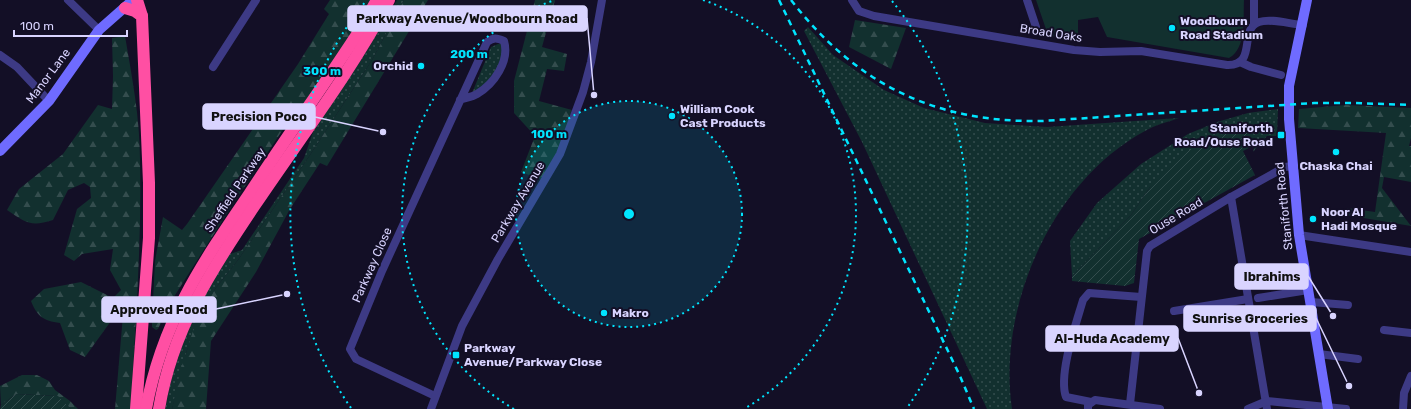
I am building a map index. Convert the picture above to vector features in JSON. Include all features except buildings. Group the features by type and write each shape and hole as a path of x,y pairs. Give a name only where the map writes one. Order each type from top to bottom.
{"highway":[{"path":"136,409 149,238 149,183 142,16 137,0"},
{"name":"Sheffield Parkway","path":"146,409 151,383 167,331 195,277 356,36 377,0"},
{"name":"Sheffield Parkway","path":"159,409 165,380 179,336 207,277 358,53 389,0"},
{"path":"125,5 142,16"}],"main road":[{"name":"Staniforth Road","path":"1307,0 1290,86 1289,119 1299,235 1328,408"},
{"name":"Manor Lane","path":"0,151 49,101 99,30 125,5"}],"street":[{"path":"68,0 99,30"},
{"path":"213,67 256,0"},
{"name":"Parkway Avenue","path":"431,409 462,326 494,265 560,154 589,69 602,0"},
{"name":"Broad Oaks","path":"852,0 859,11 874,16 1074,50 1100,52 1141,51 1227,65 1234,65 1240,62 1251,67 1282,75"},
{"path":"1026,0 1036,28"},
{"path":"1240,62 1246,50 1250,30 1254,24 1254,0"},
{"path":"1254,24 1265,21 1303,25"},
{"name":"Parkway Close","path":"435,396 356,359 350,349 382,271 460,100 487,42 492,38 497,38 504,41 506,48 505,57 496,77 478,94 460,100"},
{"path":"0,54 17,67 49,101"},
{"name":"Ouse Road","path":"1130,404 1141,297 1147,251 1150,246 1231,197 1285,167 1292,166"},
{"path":"1231,197 1267,405"},
{"path":"1299,235 1411,252"},
{"path":"1258,298 1308,290"},
{"path":"1141,297 1089,294 1083,300 1068,356 1063,390 1066,398 1090,406 1095,400 1160,409"},
{"path":"1174,312 1248,299"},
{"path":"1311,302 1348,304"},
{"path":"1390,328 1411,333"},
{"path":"1319,354 1358,359"},
{"path":"1403,409 1404,393 1411,376"},
{"path":"1248,409 1267,405 1346,409"}],"green space":[{"path":"330,0 373,0 308,100 292,116 233,204 170,303 158,329 156,330 152,327 155,261 163,217 182,230 187,224 298,64 329,14 324,9"},
{"path":"397,0 404,0 372,60 310,155 238,260 215,289 187,350 172,409 165,409 171,380 184,339 211,283 230,254 242,250 304,158 313,132 363,57"},
{"path":"404,0 428,0 327,166 320,163 290,209 256,272 211,341 206,409 172,409 180,372 193,331 215,289 238,260 310,155 372,60"},
{"path":"535,0 555,0 542,47 567,54 564,71 547,69 539,101 572,110 562,143 542,180 521,172 535,136 514,113 514,81"},
{"name":"Woodbourn Road Stadium","path":"1036,0 1244,0 1243,32 1239,47 1229,58 1107,37 1098,17 1078,20 1078,43 1048,35"},
{"path":"855,20 906,28 891,69 849,47"},
{"path":"808,27 833,55 884,90 924,108 985,123 1047,127 1179,118 1157,125 1145,131 1112,153 1083,181 1058,214 1038,250 1023,289 1013,330 1010,370 1012,409 987,409 862,142 804,31"},
{"path":"125,36 139,129 140,222 131,409 115,409 124,303 85,357 70,350 60,323 49,321 41,317 31,301 44,289 81,282 113,298 121,290 110,270 113,249 82,254 74,261 64,255 77,209 91,198 90,187 84,183 68,190 53,220 39,223 24,221 7,210 19,189 63,154 98,105 112,109 112,38"},
{"path":"498,44 503,44 506,48 494,78 470,98 491,47"},
{"path":"1346,105 1411,108 1411,138 1409,146 1411,146 1411,182 1384,177 1382,188 1411,226 1346,215 1347,208 1375,212 1386,133 1298,128 1299,109"},
{"path":"1278,109 1277,136 1267,136 1253,152 1255,145 1150,187 1131,215 1072,276 1070,241 1097,203 1141,164 1188,134 1217,122 1248,113"},
{"path":"1244,125 1255,145 1243,151 1255,175 1139,239 1134,283 1125,286 1072,281 1072,276 1131,215 1150,187 1178,156"},
{"path":"22,375 37,375 49,381 55,390 78,409 71,409 57,396 16,394 1,405 0,386"},
{"path":"16,394 58,396 71,409 0,409 1,405"}],"railway":[{"path":"779,0 960,376 974,409"},
{"path":"791,0 816,29 843,55 871,76 901,93 933,106 967,115 1003,120 1042,121 1314,103 1411,105"}],"place":[{"name":"Woodbourn Road Stadium","path":"1172,28"},
{"name":"Orchid","path":"421,66"},
{"name":"Parkway Avenue/Woodbourn Road","path":"594,95"},
{"name":"William Cook Cast Products","path":"672,116"},
{"name":"Precision Poco","path":"383,132"},
{"name":"Staniforth Road/Ouse Road","path":"1281,135"},
{"name":"Chaska Chai","path":"1336,152"},
{"name":"Noor Al Hadi Mosque","path":"1313,219"},
{"name":"Approved Food","path":"287,294"},
{"name":"Makro","path":"604,313"},
{"name":"Ibrahims","path":"1333,316"},
{"name":"Parkway Avenue/Parkway Close","path":"456,355"},
{"name":"Sunrise Groceries","path":"1349,386"},
{"name":"Al-Huda Academy","path":"1199,393"}]}
